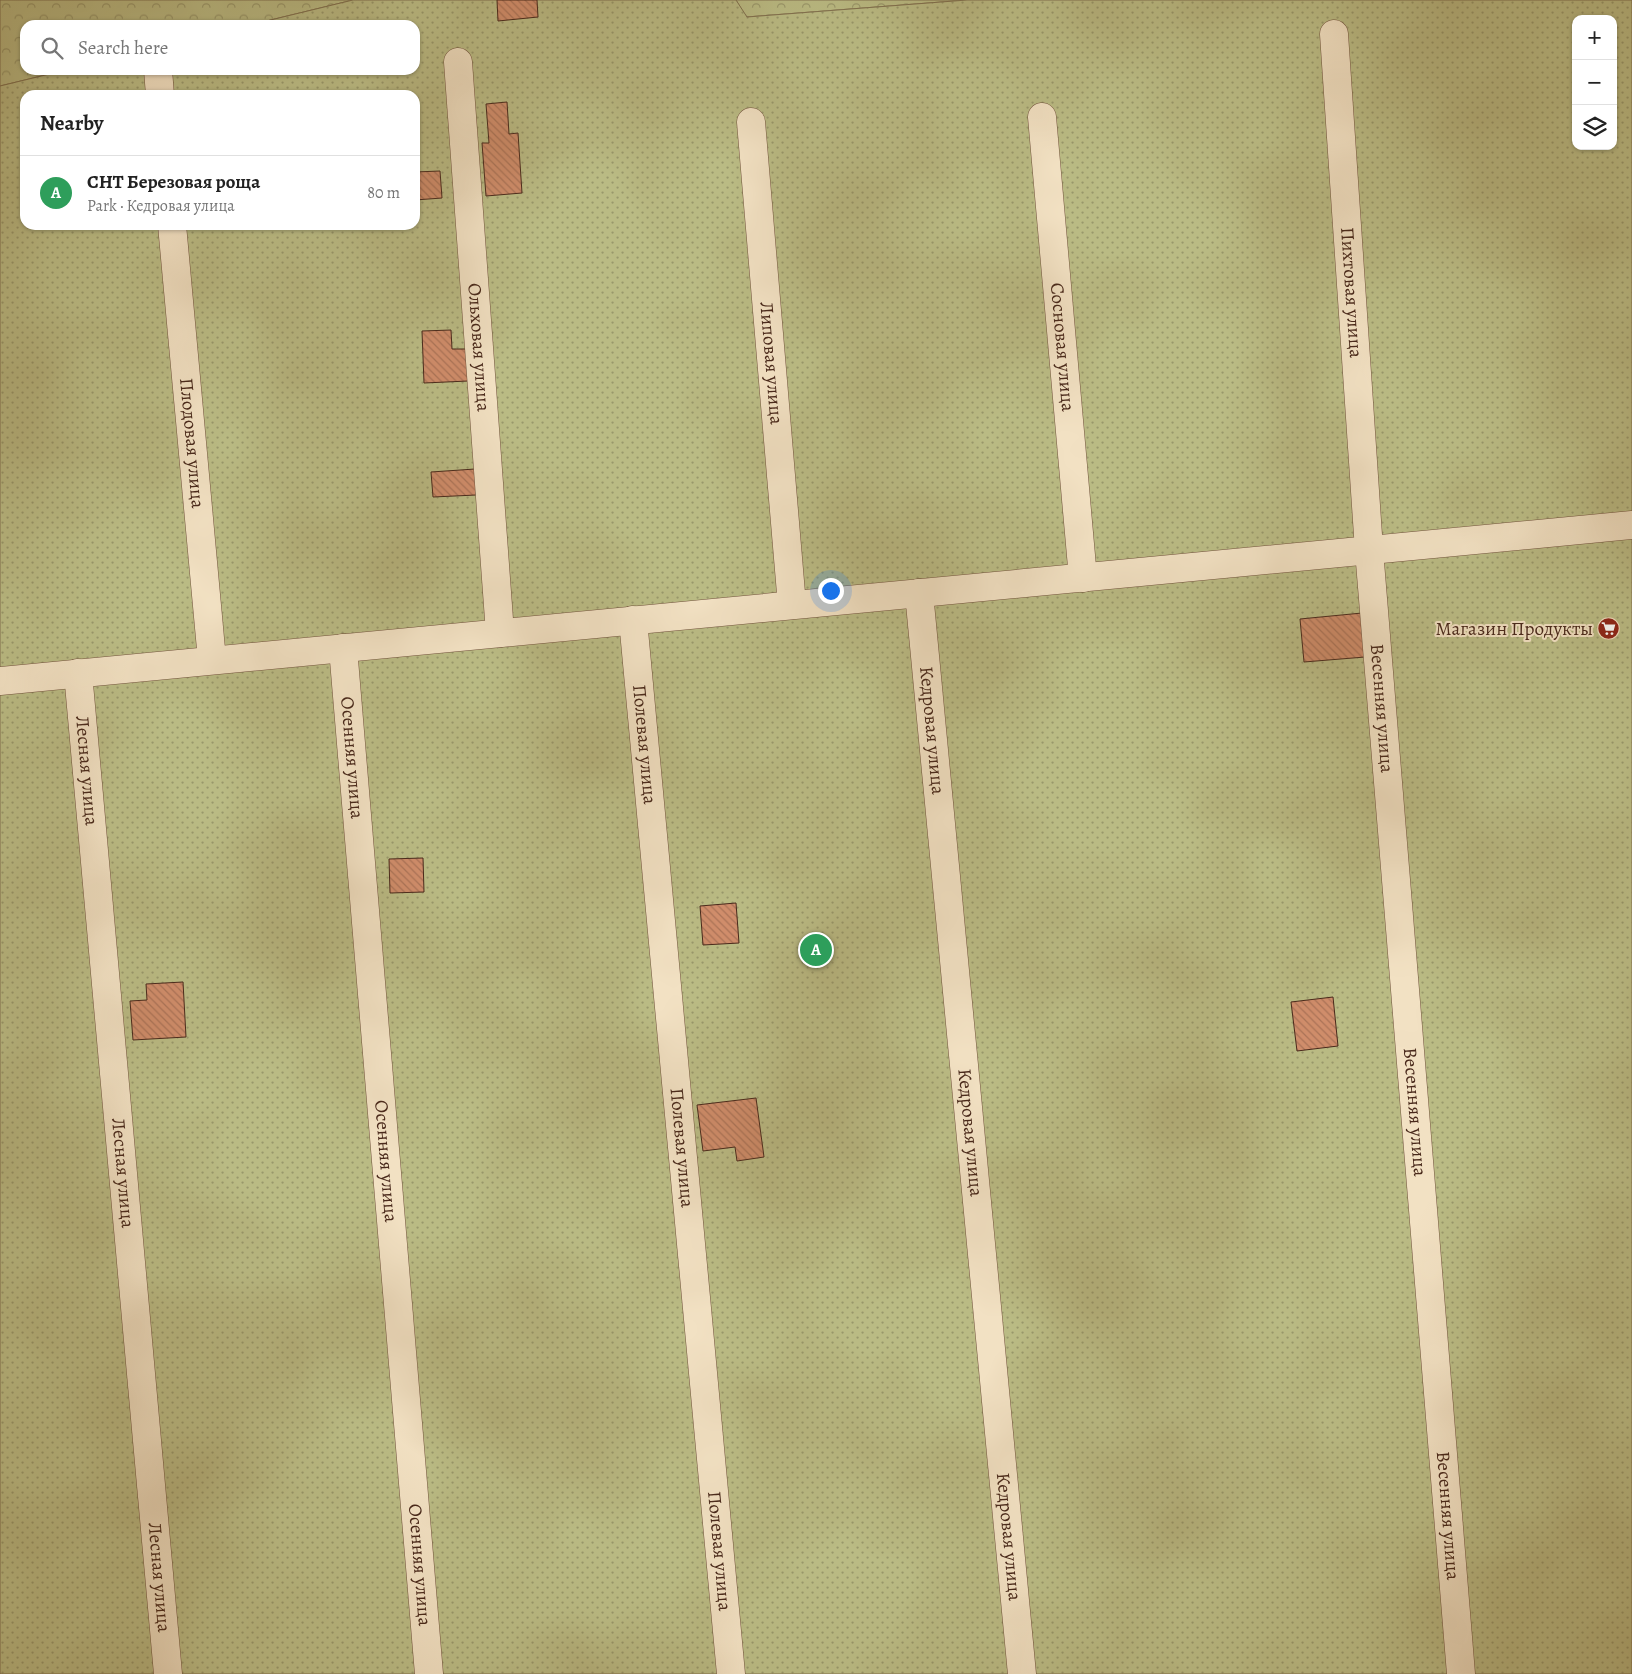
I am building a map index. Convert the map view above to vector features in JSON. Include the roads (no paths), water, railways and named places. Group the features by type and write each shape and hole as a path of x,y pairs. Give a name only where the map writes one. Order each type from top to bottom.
{"street":[{"name":"Пихтовая улица","path":"1334,34 1369,550"},
{"name":"Ольховая улица","path":"458,62 500,633"},
{"path":"158,75 160,90"},
{"name":"Сосновая улица","path":"1042,117 1083,578"},
{"name":"Липовая улица","path":"751,122 792,605"},
{"name":"Плодовая улица","path":"172,230 212,660"},
{"path":"0,681 1632,526"},
{"name":"Весенняя улица","path":"1369,550 1461,1674"},
{"name":"Кедровая улица","path":"919,593 1022,1674"},
{"name":"Полевая улица","path":"633,620 730,1674"},
{"name":"Осенняя улица","path":"343,648 429,1674"},
{"name":"Лесная улица","path":"78,673 168,1674"}],"place":[{"name":"Магазин Продукты","path":"1609,629"},
{"name":"СНТ Березовая роща","path":"816,950"}]}
